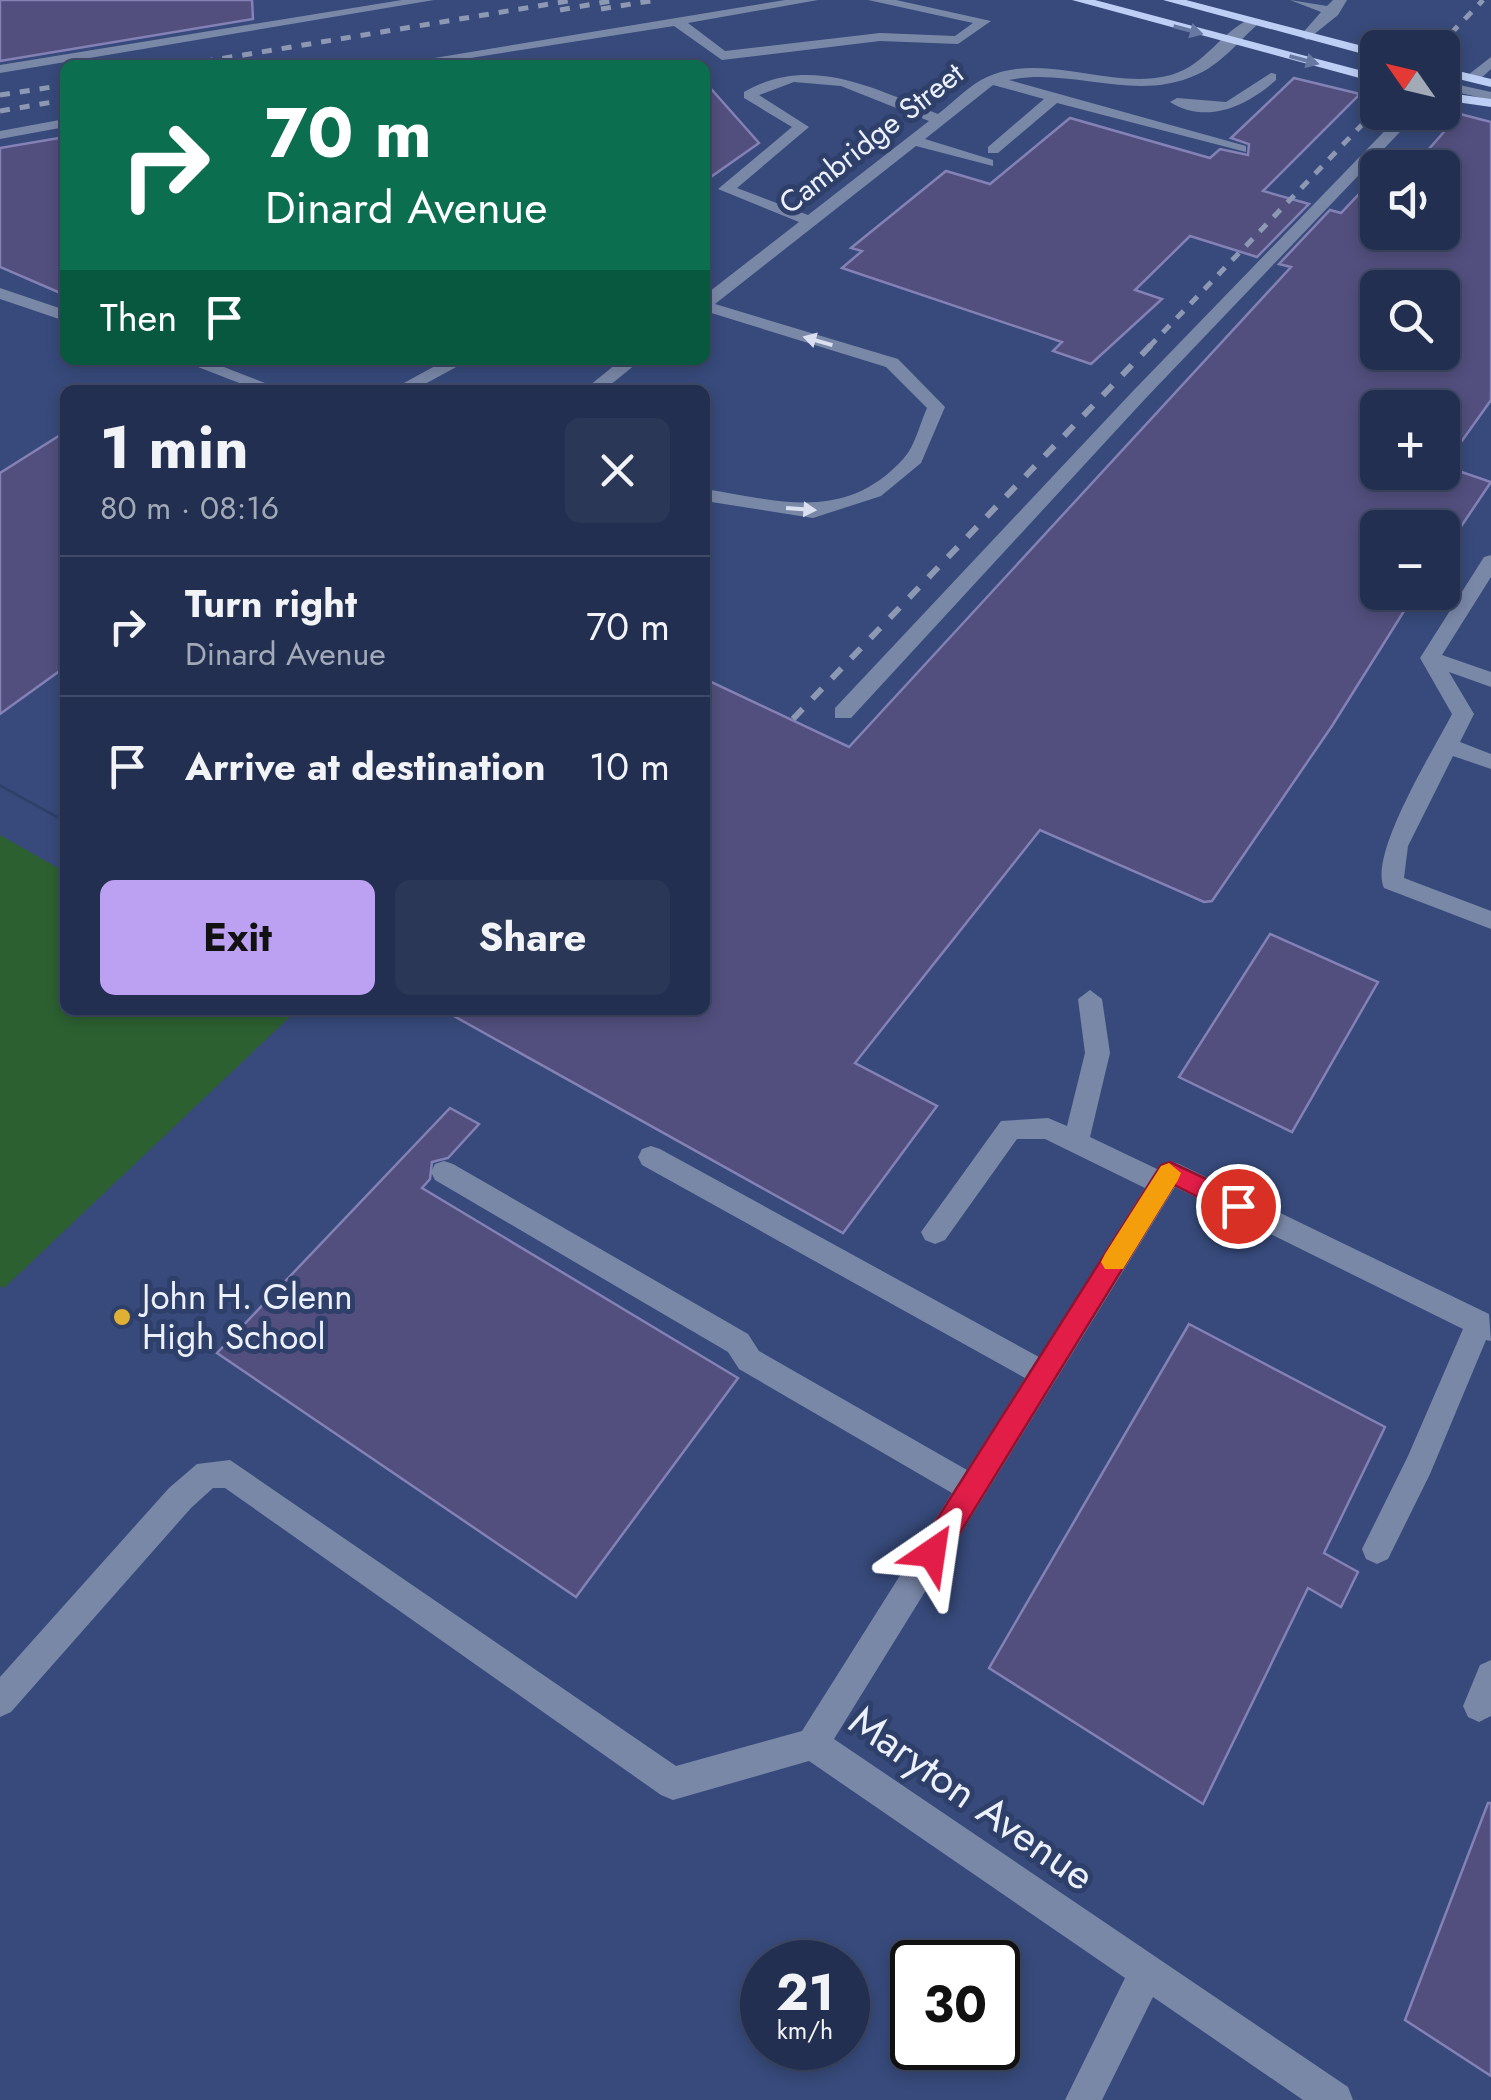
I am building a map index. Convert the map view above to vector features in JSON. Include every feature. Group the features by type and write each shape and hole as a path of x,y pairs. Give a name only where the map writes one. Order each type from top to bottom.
{"main road":[{"path":"1079,0 1360,74"},
{"path":"1170,0 1360,49"},
{"path":"1460,75 1491,83"},
{"path":"1460,98 1491,104"}],"street":[{"path":"0,68 427,0"},
{"path":"429,60 812,0"},
{"path":"675,20 722,56 880,37 958,40 984,21 875,0"},
{"path":"1296,0 1337,6"},
{"path":"1307,36 1337,6"},
{"path":"1165,80 1192,72 1252,22"},
{"path":"1473,78 1491,60"},
{"name":"Cambridge Street","path":"710,300 990,80 1026,70 1165,80"},
{"path":"810,221 726,189 802,127 749,95 765,82 813,76 844,83 939,120"},
{"path":"1177,102 1212,108 1240,106 1271,77"},
{"path":"990,80 1241,149"},
{"path":"1161,126 1177,102 1174,88 1165,80"},
{"path":"1460,89 1491,96"},
{"path":"913,140 991,156 1055,98"},
{"path":"0,135 60,124"},
{"path":"843,714 1139,395 1395,130"},
{"path":"0,293 60,314"},
{"path":"710,306 892,362 936,406 914,460 874,492 814,512 710,496"},
{"path":"203,365 260,385"},
{"path":"410,385 450,365"},
{"path":"600,385 626,365"},
{"path":"1430,658 1491,561"},
{"path":"1430,658 1491,680"},
{"path":"1430,658 1462,714 1397,846 1392,882 1491,920"},
{"path":"1447,745 1491,762"},
{"path":"1075,1142 1097,1066 1100,1027 1090,1000"},
{"path":"935,1232 1010,1128 1048,1130 1166,1178 1485,1326 1377,1549"},
{"path":"651,1157 1044,1374"},
{"path":"444,1172 738,1343 749,1360 972,1489"},
{"name":"Maryton Avenue","path":"1166,1178 812,1744 1335,2100"},
{"path":"0,1701 180,1498 206,1474 230,1474 673,1783 812,1744"},
{"path":"1083,2100 1147,1972"}],"shaded area":[{"path":"0,0 1491,0 1491,2100 0,2100 0,787 60,820 60,1015 710,1015 710,385 60,385 60,817 0,784"}],"green space":[{"path":"0,835 60,869 60,1015 292,1015 4,1288 0,1286"}],"building":[{"path":"0,0 252,0 253,19 0,61"},
{"path":"1294,78 1360,94 1263,191 1309,204 1257,257 1190,236 1135,290 1162,299 1091,364 1053,351 1062,342 842,268 862,251 851,248 946,171 990,184 1070,118 1210,158 1220,149 1248,155 1249,144 1231,138"},
{"path":"710,88 759,143 710,177"},
{"path":"1460,114 1491,122 1491,400 1460,444 1460,390 1360,390 1360,490 1460,490 1460,471 1491,482 1460,528 1460,510 1360,510 1360,610 1405,610 1332,726 1212,901 1204,902 1040,830 855,1063 937,1106 843,1233 452,1015 710,1015 710,681 849,747 1291,267 1279,264 1330,210 1341,213 1360,193 1360,250 1460,250 1460,150 1428,150 1446,130 1460,130"},
{"path":"60,138 60,293 0,267 0,148"},
{"path":"60,435 60,671 0,714 0,473"},
{"path":"1270,934 1378,982 1292,1132 1179,1077"},
{"path":"450,1108 479,1124 448,1158 432,1162 430,1179 422,1188 738,1378 576,1597 217,1353"},
{"path":"1189,1324 1385,1427 1324,1553 1358,1572 1341,1607 1308,1588 1203,1804 989,1668"},
{"path":"1491,1803 1491,2076 1405,2020"}],"railway":[{"path":"213,60 574,0"},
{"path":"560,10 616,0"},
{"path":"601,9 656,0"},
{"path":"1454,30 1483,0"},
{"path":"0,95 60,86"},
{"path":"0,111 60,101"},
{"path":"1149,347 1360,127"},
{"path":"793,719 1151,345"}],"slow traffic":[{"path":"1114,1262 1169,1173"}],"place":[{"name":"John H. Glenn High School","path":"122,1317"}],"route":[{"path":"932,1553 1170,1172 1238,1206"}]}
